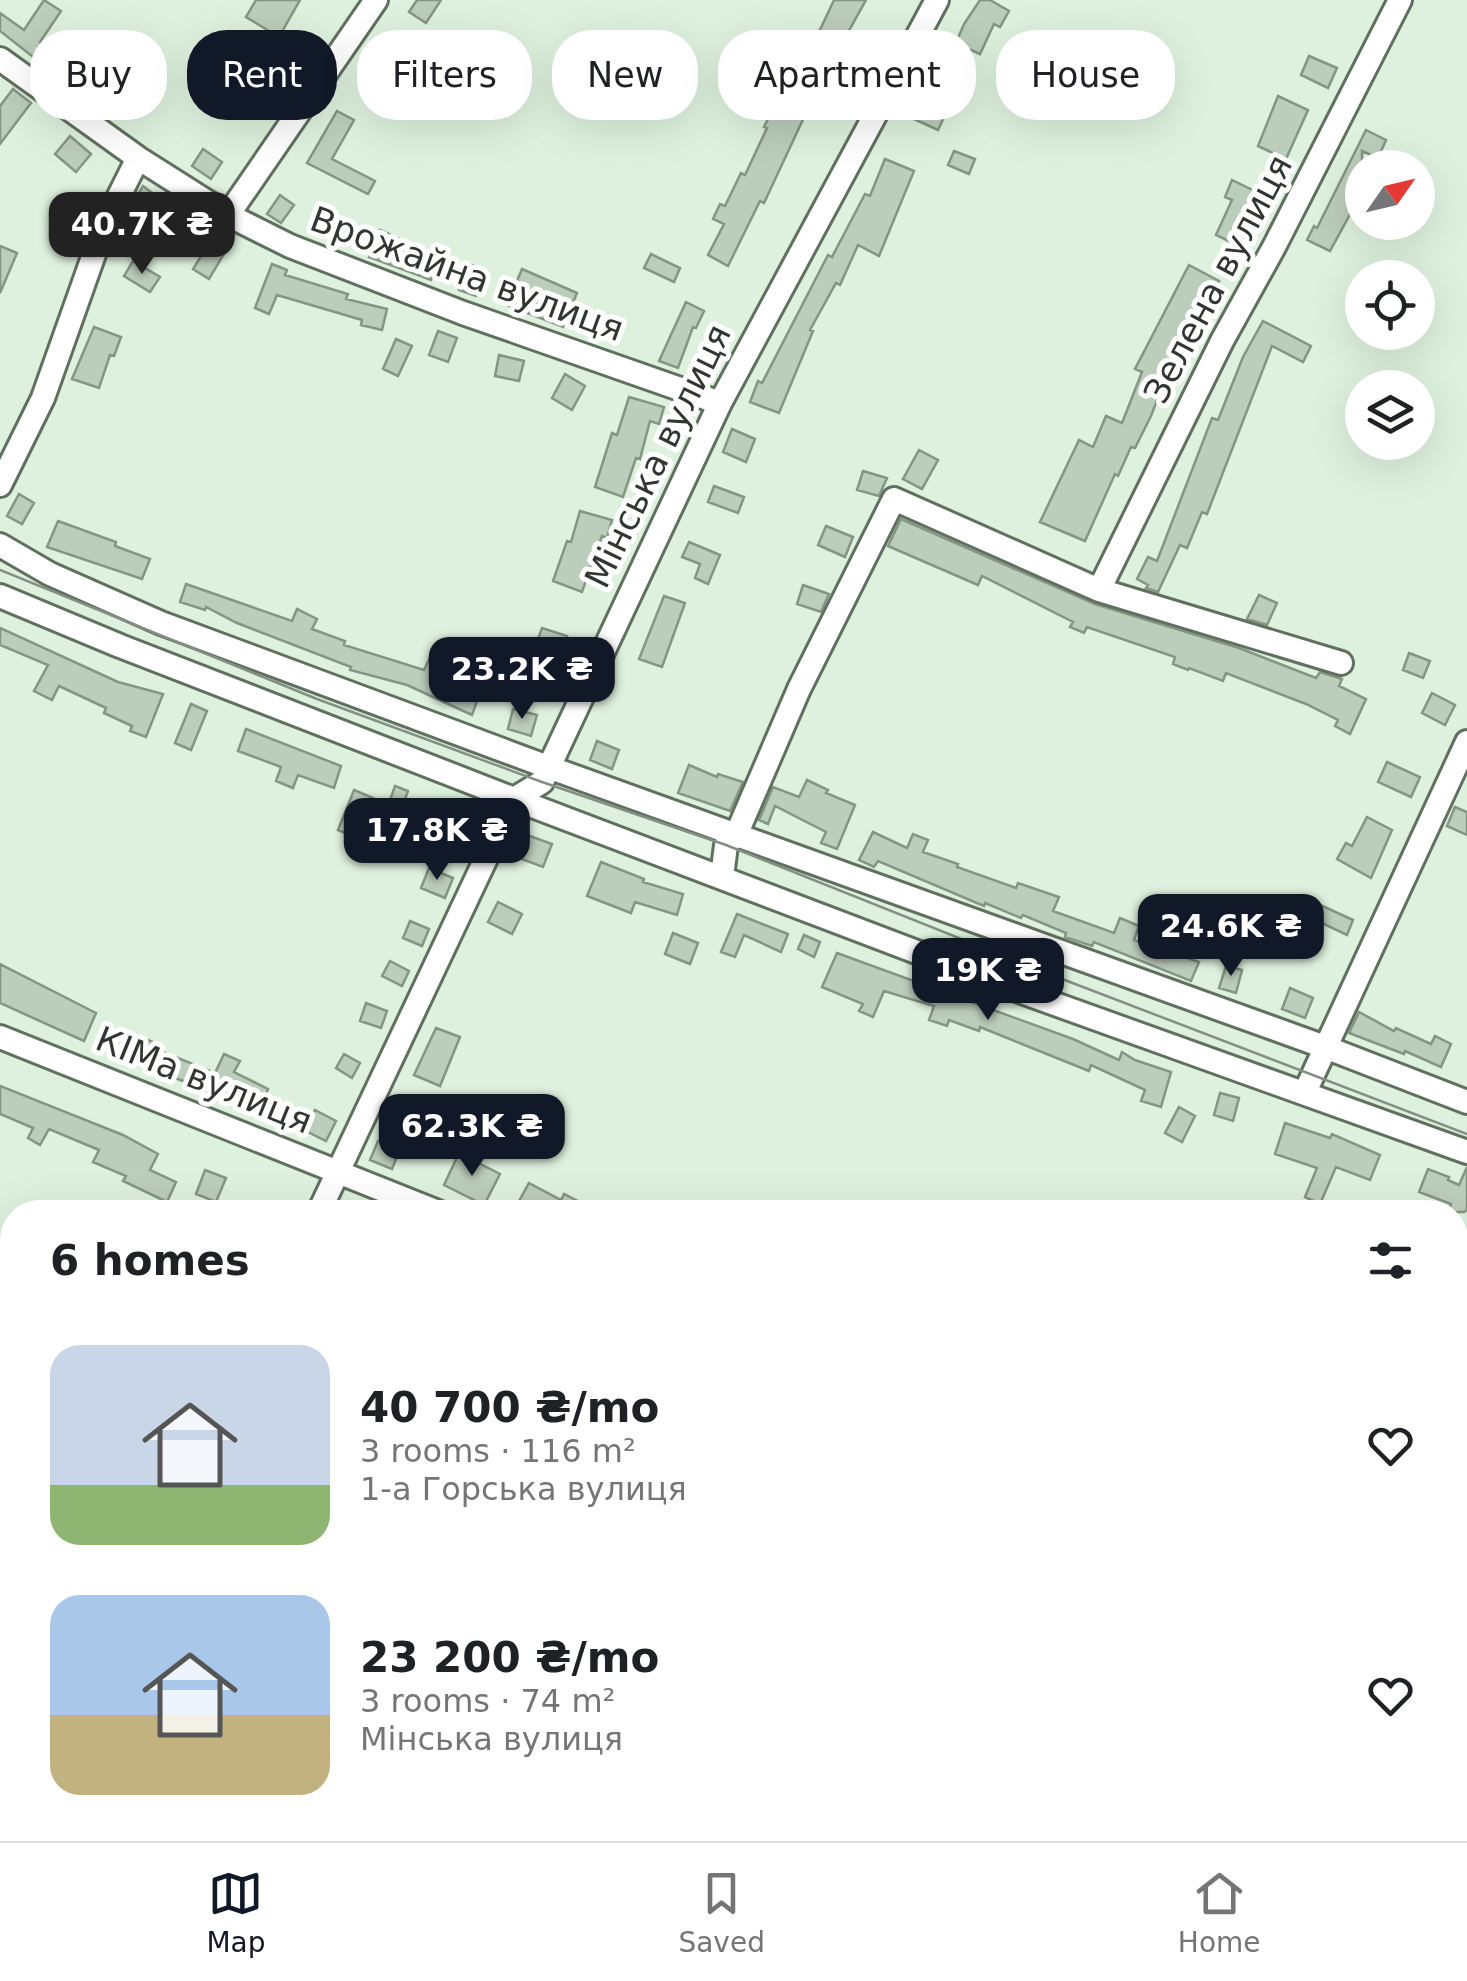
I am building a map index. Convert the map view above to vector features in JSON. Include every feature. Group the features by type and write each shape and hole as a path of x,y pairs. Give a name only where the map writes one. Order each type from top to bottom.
{"street":[{"path":"228,215 376,0"},
{"name":"Мінська вулиця","path":"325,1200 514,799 542,782 720,404 937,0"},
{"name":"Зелена вулиця","path":"1099,590 1222,341 1400,0"},
{"name":"Врожайна вулиця","path":"0,59 138,158 228,215 290,246 463,313 720,404"},
{"path":"0,485 42,398 104,226 138,158"},
{"path":"722,877 726,846 737,834 799,688 894,499 1099,590 1341,663"},
{"path":"0,545 50,574 161,623 548,767 1326,1046 1467,1102"},
{"path":"0,596 514,799 1030,995 1467,1152"},
{"path":"1305,1092 1467,742"},
{"name":"КІМа вулиця","path":"0,1037 409,1200"}],"building":[{"path":"44,0 61,11 48,30 30,30 30,55 0,31 0,13 24,30"},
{"path":"256,0 300,0 283,30 267,30 246,17"},
{"path":"417,0 441,0 426,23 409,12"},
{"path":"834,0 866,0 849,30 820,30"},
{"path":"980,0 990,0 1009,11 1000,27 994,24 980,54 976,52 976,30 961,30"},
{"path":"1309,56 1337,68 1328,88 1301,75"},
{"path":"13,89 30,102 0,144 0,106"},
{"path":"1278,96 1308,110 1286,159 1258,146"},
{"path":"337,111 354,120 332,159 375,181 368,194 307,163 332,120 337,120"},
{"path":"768,120 803,120 764,203 760,201 728,266 708,255 724,224 713,219 720,204 725,206 741,173 745,175 767,128 764,127"},
{"path":"916,120 943,120 938,130"},
{"path":"1366,130 1386,140 1382,150 1356,150"},
{"path":"70,136 91,154 76,172 55,154"},
{"path":"203,149 222,162 211,179 192,166"},
{"path":"954,151 975,159 969,174 948,165"},
{"path":"885,159 914,171 879,256 858,245 840,285 836,283 810,330 813,331 779,413 750,402 828,255 832,257 865,194 870,196"},
{"path":"1345,172 1345,224 1330,251 1307,240 1314,226 1317,228"},
{"path":"1232,180 1265,196 1243,248 1216,235 1232,200 1225,197"},
{"path":"143,186 156,196 143,214 131,206"},
{"path":"280,195 294,205 281,223 267,214"},
{"path":"380,230 398,238 396,242 439,259 431,280 369,257"},
{"path":"213,237 228,247 209,279 193,269"},
{"path":"0,246 17,253 0,293"},
{"path":"651,254 680,268 674,282 644,268"},
{"path":"133,261 160,277 150,292 124,276"},
{"path":"272,264 287,270 285,275 348,294 346,299 387,309 382,330 361,325 362,320 277,295 269,314 255,308"},
{"path":"469,264 485,270 476,296 459,290"},
{"path":"1189,265 1219,281 1204,308 1207,309 1200,325 1192,322 1180,352 1173,349 1154,392 1159,395 1151,416 1118,476 1115,474 1085,541 1040,522 1079,440 1093,447 1106,416 1122,423 1142,372 1135,369"},
{"path":"522,269 577,293 563,327 507,305"},
{"path":"686,302 704,311 696,328 693,327 678,368 659,361"},
{"path":"1263,321 1311,346 1303,362 1272,346 1207,514 1202,512 1187,548 1180,545 1158,592 1146,588 1148,585 1137,579 1148,557 1157,561 1212,418 1218,420 1243,357"},
{"path":"94,327 121,337 99,388 72,379"},
{"path":"438,331 457,338 448,362 429,355"},
{"path":"396,339 412,346 398,376 383,369"},
{"path":"499,355 524,361 519,381 495,376"},
{"path":"565,374 585,386 572,410 552,398"},
{"path":"629,397 664,407 659,424 650,421 640,459 636,458 623,497 595,487 612,433 617,435"},
{"path":"732,429 755,439 746,462 723,452"},
{"path":"919,450 938,460 922,489 903,479"},
{"path":"863,471 887,478 879,496 857,490"},
{"path":"714,486 744,497 738,513 708,502"},
{"path":"19,494 34,503 22,524 7,516"},
{"path":"580,511 612,520 607,538 602,536 582,592 553,581"},
{"path":"901,519 1095,604 1239,648 1316,678 1320,672 1342,679 1339,686 1366,699 1350,734 1335,726 1338,720 1306,704 1226,673 1223,681 1173,664 1175,657 1087,627 1084,633 1070,627 1073,622 982,576 978,585 888,546"},
{"path":"58,521 150,559 142,579 47,547"},
{"path":"826,526 853,537 845,557 818,545"},
{"path":"689,542 720,555 708,584 695,578 700,564 682,557"},
{"path":"186,584 292,621 297,609 317,619 312,629 345,641 344,645 424,670 433,651 450,659 442,675 481,690 472,715 407,685 350,670 351,667 206,607 205,610 180,602"},
{"path":"803,585 829,594 821,612 797,604"},
{"path":"1259,595 1277,603 1267,625 1247,619"},
{"path":"664,596 685,603 662,667 639,659"},
{"path":"0,628 118,682 163,694 146,737 104,713 106,708 59,686 52,700 34,691 48,665 0,645"},
{"path":"542,628 567,636 562,653 536,645"},
{"path":"1409,653 1430,661 1423,678 1403,670"},
{"path":"1432,693 1455,705 1445,725 1422,713"},
{"path":"191,704 207,711 191,750 175,743"},
{"path":"513,709 537,715 531,736 508,729"},
{"path":"246,729 341,766 334,788 298,775 293,788 276,781 281,767 238,751"},
{"path":"597,741 619,750 612,769 590,760"},
{"path":"1387,762 1420,777 1411,797 1378,782"},
{"path":"689,765 717,777 718,774 743,782 730,811 678,793"},
{"path":"807,780 855,805 837,849 821,843 826,832 775,806 768,824 759,820 773,787 799,797"},
{"path":"395,786 408,791 399,816 386,811"},
{"path":"354,790 373,798 357,838 338,830"},
{"path":"1455,807 1467,812 1467,835 1447,826"},
{"path":"453,812 476,819 471,839 448,832"},
{"path":"1367,817 1392,830 1371,878 1337,859 1346,843 1352,846"},
{"path":"873,832 907,848 913,834 928,840 923,852 1016,888 1018,883 1059,897 1053,911 1114,933 1120,918 1139,926 1134,940 1199,962 1191,981 1094,942 1092,946 1065,937 1066,933 1023,915 1021,918 985,903 984,906 878,861 874,867 859,860"},
{"path":"527,835 552,844 543,867 519,858"},
{"path":"601,862 644,879 643,882 683,894 677,915 635,902 631,913 587,896"},
{"path":"429,868 453,878 445,898 421,888"},
{"path":"498,902 522,914 512,934 488,922"},
{"path":"1318,904 1353,920 1347,935 1311,918"},
{"path":"737,914 788,934 781,952 744,935 735,957 721,952"},
{"path":"410,921 429,929 422,946 403,938"},
{"path":"673,933 698,943 690,964 665,954"},
{"path":"804,935 820,942 814,957 798,949"},
{"path":"837,953 1073,1039 1119,1060 1122,1052 1171,1072 1161,1107 1141,1101 1145,1090 1091,1065 1089,1071 980,1027 979,1031 949,1020 947,1026 929,1020 934,1006 884,991 873,1017 859,1011 863,1004 822,987"},
{"path":"390,961 409,971 402,986 382,976"},
{"path":"0,964 96,1013 84,1041 0,1003"},
{"path":"1226,966 1242,970 1236,993 1219,988"},
{"path":"1290,988 1313,998 1305,1018 1282,1009"},
{"path":"366,1003 387,1011 381,1028 360,1021"},
{"path":"1359,1012 1394,1031 1396,1028 1431,1044 1435,1036 1451,1044 1441,1067 1349,1033"},
{"path":"436,1028 460,1037 440,1086 414,1075"},
{"path":"136,1035 155,1043 153,1048 215,1073 224,1054 240,1061 234,1072 268,1089 258,1112 127,1061"},
{"path":"344,1054 360,1063 352,1078 336,1068"},
{"path":"0,1086 123,1135 158,1154 150,1170 176,1182 168,1200 163,1200 123,1181 126,1176 93,1162 99,1150 49,1129 40,1145 28,1138 33,1128 0,1114"},
{"path":"1220,1093 1239,1098 1233,1121 1214,1115"},
{"path":"1179,1107 1195,1116 1182,1142 1165,1133"},
{"path":"315,1110 336,1121 326,1141 304,1130"},
{"path":"1285,1123 1330,1138 1332,1134 1380,1155 1370,1180 1336,1167 1322,1200 1311,1200 1305,1197 1317,1168 1275,1154"},
{"path":"378,1141 400,1149 392,1169 370,1160"},
{"path":"459,1153 500,1174 487,1200 474,1200 444,1185"},
{"path":"1467,1167 1467,1200 1440,1200 1419,1192 1428,1169 1459,1185"},
{"path":"205,1170 226,1178 217,1200 196,1194"},
{"path":"529,1183 561,1200 520,1200"}],"tram line":[{"path":"0,570 317,699 726,845 1467,1134"}]}
